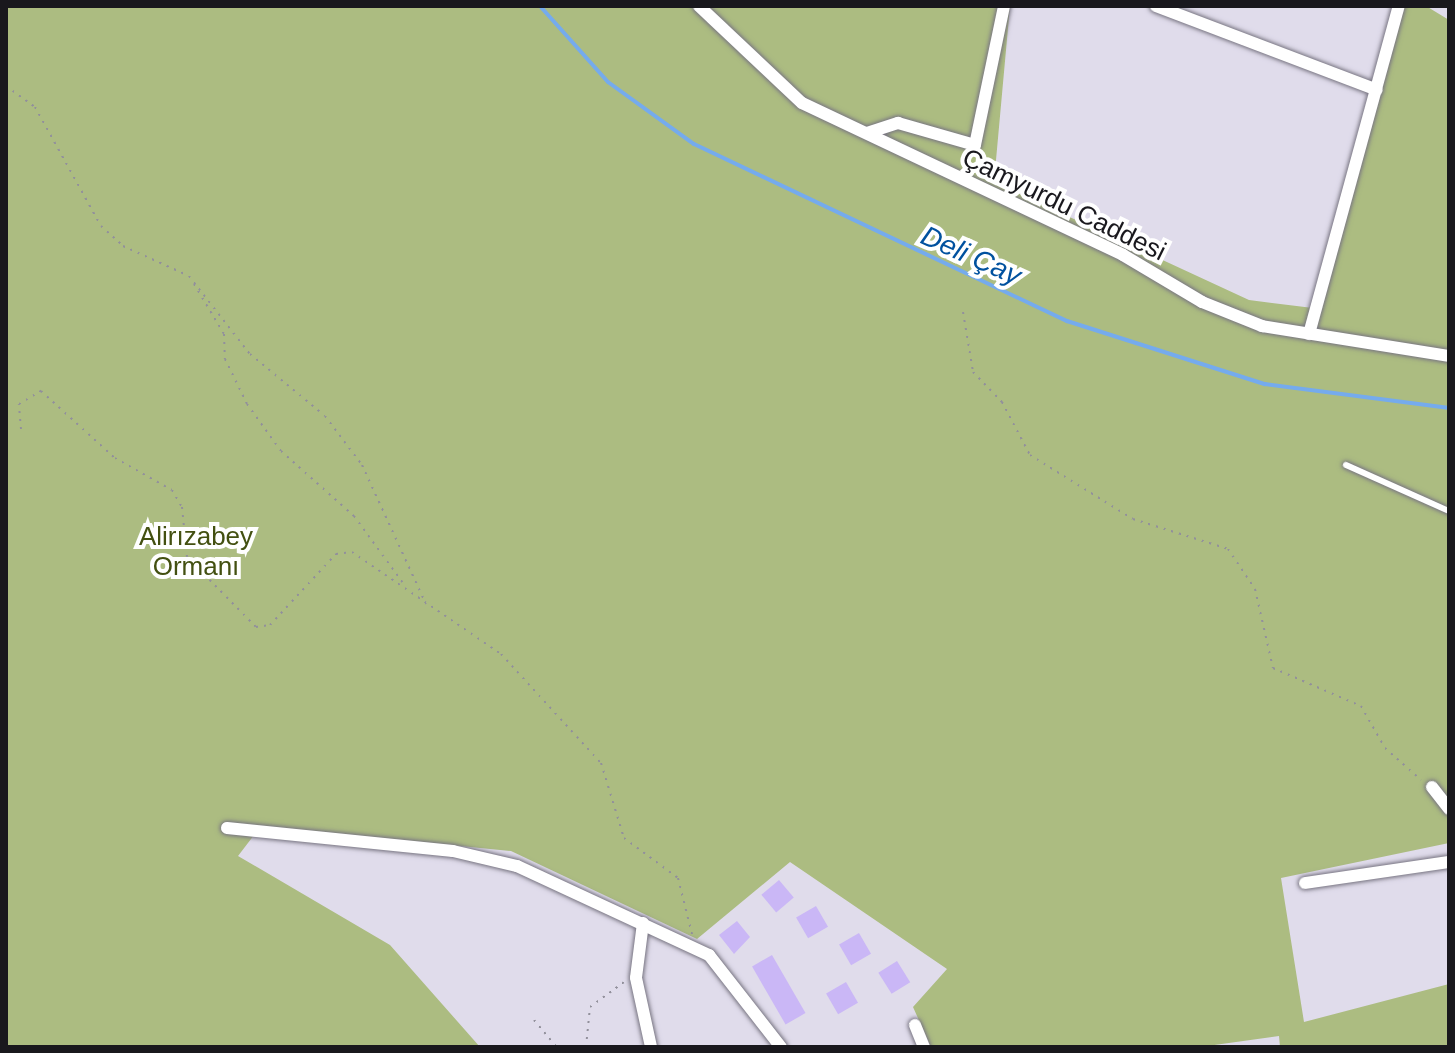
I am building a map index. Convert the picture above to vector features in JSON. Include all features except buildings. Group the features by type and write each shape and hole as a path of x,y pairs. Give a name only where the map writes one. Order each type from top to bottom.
{"street":[{"name":"Çamyurdu Caddesi","path":"699,6 802,103 1123,255 1202,302 1262,326 1449,356"},
{"path":"867,133 898,123 975,145 1004,6"},
{"path":"1156,6 1377,90"},
{"path":"1309,334 1399,6"},
{"path":"1432,787 1449,809"},
{"path":"227,828 453,851 517,866 695,947 764,1018 781,1047"},
{"path":"1305,883 1449,862"},
{"path":"643,923 636,978 651,1047"},
{"path":"915,1025 924,1047"}],"lane":[{"path":"1346,465 1449,511"}],"path":[{"path":"6,86 35,107 101,226 123,246 189,276 250,354 325,416 362,465 426,606"},
{"path":"189,276 224,334 232,384 281,451 354,516 406,587"},
{"path":"963,312 973,372 1002,402 1030,455 1133,519 1228,549 1255,589 1273,668 1361,706 1385,748 1432,787"},
{"path":"21,429 19,404 41,391 115,458 172,490 182,507 187,557 256,627 270,625 315,570 344,551 361,554 426,606 501,654 601,763 624,838 684,889 695,947"},
{"path":"586,1047 598,995 636,978"},
{"path":"534,1020 557,1047"}],"green space":[{"name":"Alirızabey Ormanı","path":"6,6 1010,6 994,182 1249,300 1321,309 1396,6 1426,6 1449,20 1449,843 1281,878 1304,1022 1449,984 1449,1047 1280,1047 1279,1036 1200,1047 931,1047 913,1007 947,969 790,862 697,939 511,851 261,826 238,856 390,945 480,1047 6,1047"}],"waterway":[{"name":"Deli Çay","path":"540,6 608,82 694,144 1067,321 1265,384 1449,408"}]}
